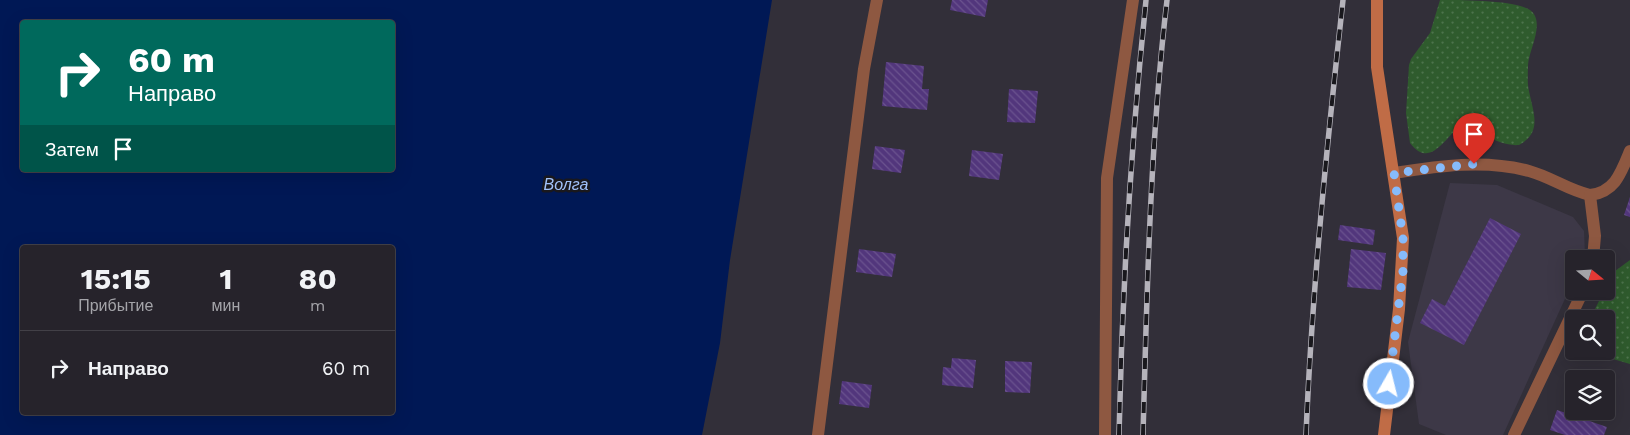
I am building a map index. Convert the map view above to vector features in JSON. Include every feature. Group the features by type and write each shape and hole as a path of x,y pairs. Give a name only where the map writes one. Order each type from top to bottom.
{"main road":[{"path":"1377,0 1377,67 1403,238 1403,271 1384,435"}],"street":[{"path":"818,435 864,69 877,0"},
{"path":"1105,435 1106,178 1134,0"},
{"path":"1394,173 1456,164 1511,167 1546,176 1578,192 1590,195 1600,194 1610,189 1617,180 1630,151"},
{"path":"1590,195 1595,236 1594,250"},
{"path":"1514,435 1579,300"}],"shaded area":[{"path":"1450,183 1497,185 1573,217 1584,231 1585,250 1565,250 1565,299 1503,435 1446,435 1419,424 1408,342"}],"green space":[{"path":"1440,0 1487,1 1512,4 1530,10 1535,15 1537,28 1528,65 1528,88 1535,121 1531,134 1519,145 1503,143 1465,129 1457,129 1430,153 1423,153 1417,150 1410,143 1406,113 1409,65 1411,59 1430,33"},
{"path":"1630,260 1630,364 1615,360 1615,310 1594,310 1600,300 1615,300 1615,271"}],"water":[{"name":"Волга","path":"0,0 772,0 730,260 720,343 702,435 0,435"}],"building":[{"path":"952,0 988,0 985,17 950,10"},
{"path":"886,62 924,66 922,89 929,89 927,110 882,106"},
{"path":"1009,89 1038,91 1035,123 1007,122"},
{"path":"875,146 905,150 901,173 872,169"},
{"path":"972,150 1003,154 999,180 969,176"},
{"path":"1630,197 1630,217 1624,215"},
{"path":"1490,218 1521,234 1464,345 1420,323 1432,299 1445,306"},
{"path":"1340,225 1375,230 1373,245 1338,240"},
{"path":"859,249 896,254 892,277 856,272"},
{"path":"1351,249 1386,253 1381,290 1347,287"},
{"path":"952,358 976,360 973,388 942,385 943,367 951,368"},
{"path":"1005,361 1032,362 1030,393 1005,392"},
{"path":"842,381 872,385 869,408 839,404"},
{"path":"1557,410 1565,413 1565,420 1586,420 1607,427 1604,435 1565,435 1550,430"}],"railway":[{"path":"1119,435 1122,326 1128,218 1146,0"},
{"path":"1143,435 1153,163 1167,0"},
{"path":"1306,435 1316,271 1343,0"}],"route":[{"path":"1389,384 1403,271 1403,238 1394,173 1438,166 1474,164"}]}
